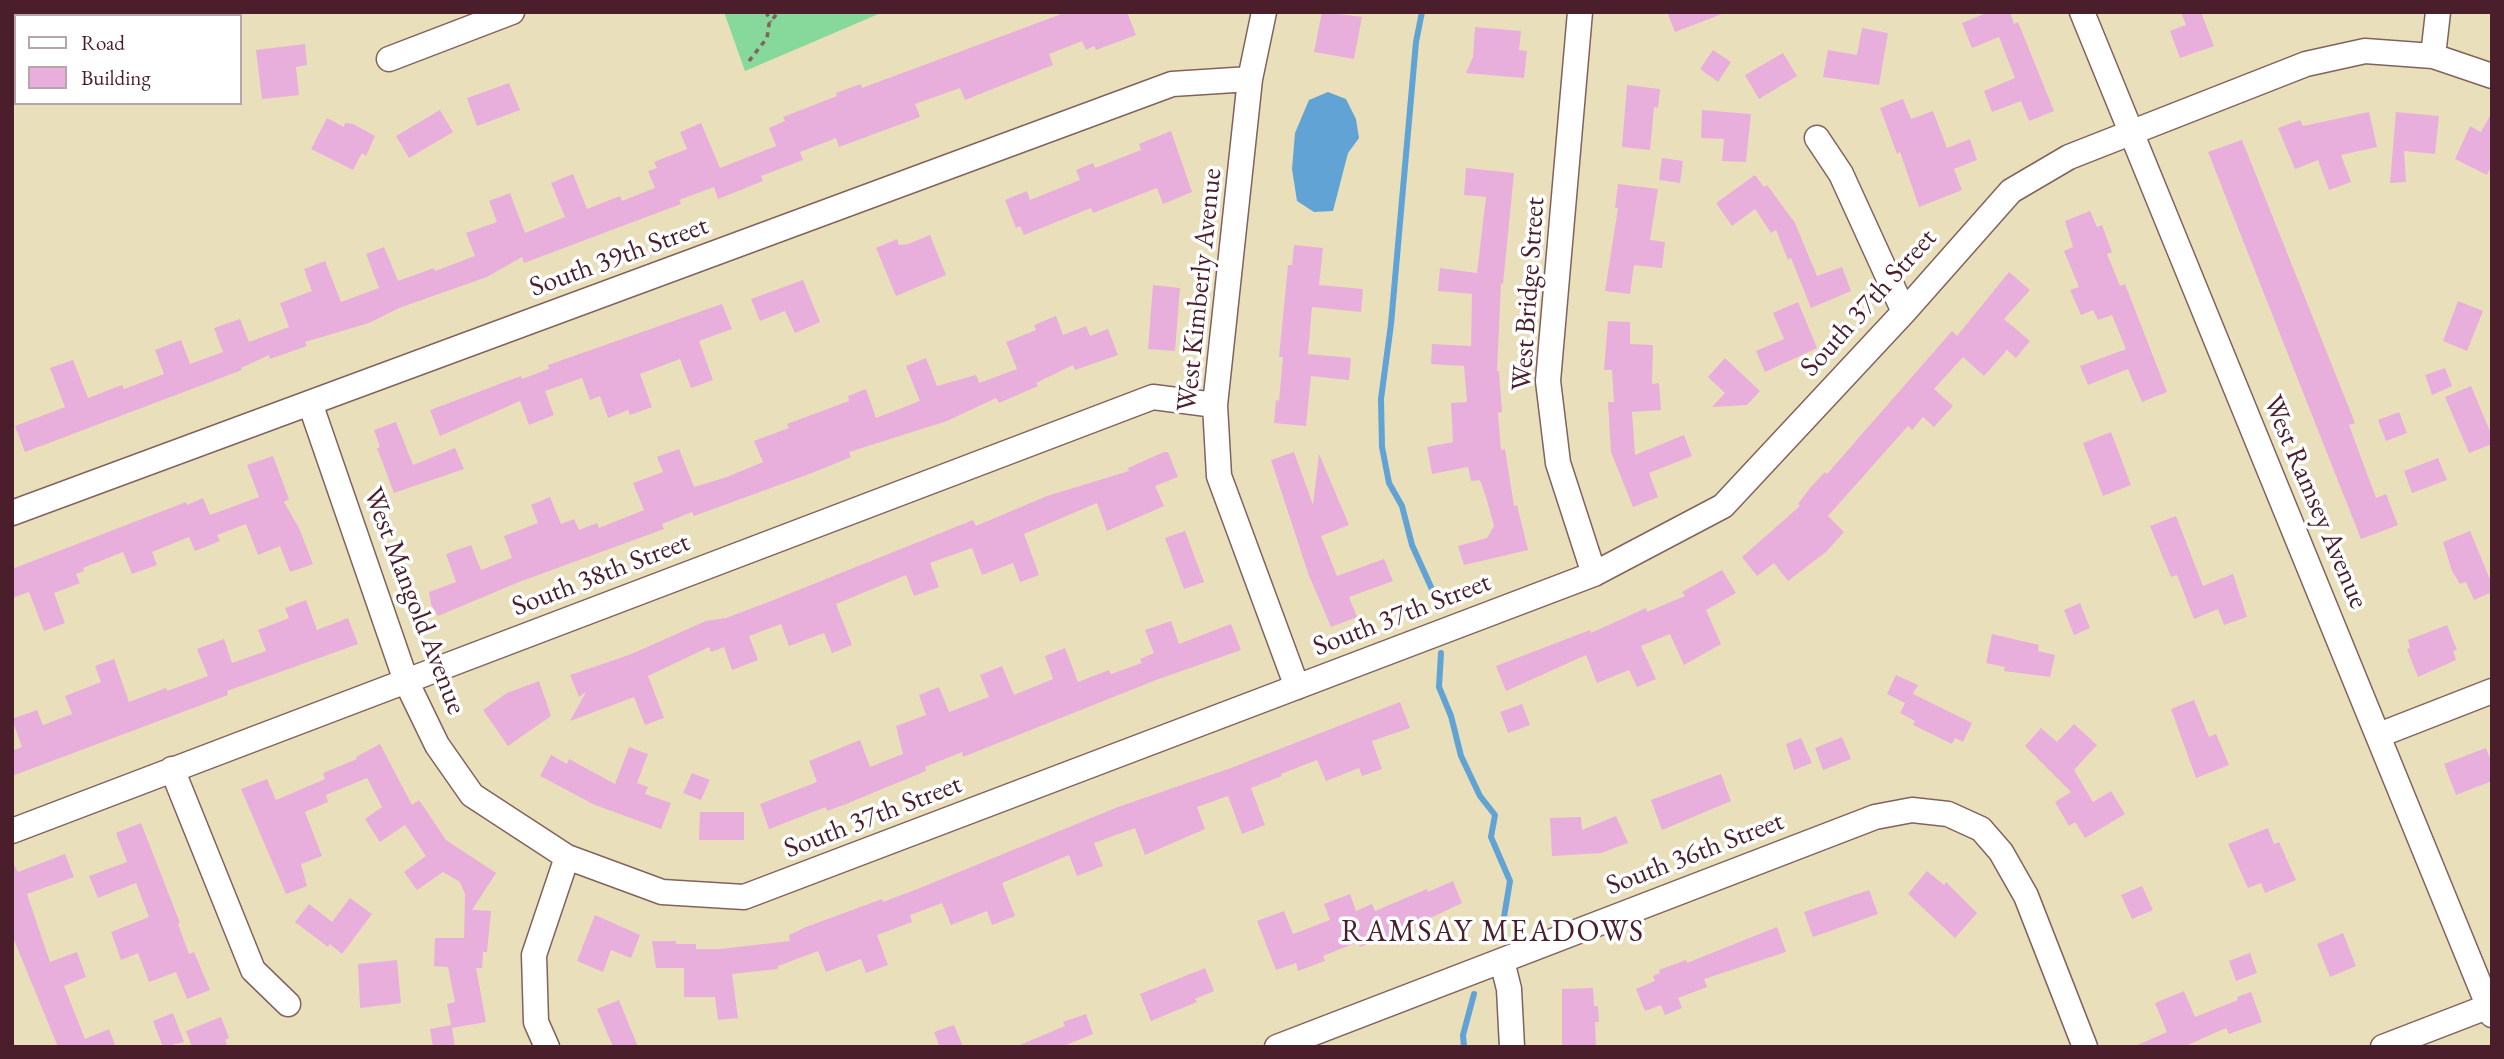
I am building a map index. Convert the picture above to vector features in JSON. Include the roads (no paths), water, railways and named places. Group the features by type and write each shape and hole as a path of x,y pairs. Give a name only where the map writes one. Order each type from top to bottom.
{"street":[{"path":"388,59 512,12"},
{"name":"West Kimberly Avenue","path":"1264,12 1250,79 1215,405 1219,476 1297,687"},
{"name":"West Bridge Street","path":"1580,12 1548,381 1558,463 1594,574"},
{"name":"West Ramsey Avenue","path":"2082,12 2491,1009"},
{"path":"2433,57 2438,12"},
{"name":"South 37th Street","path":"567,857 662,892 744,897 1594,574 1723,506 1904,312 2011,191 2069,157 2306,64 2365,51 2433,57 2492,76"},
{"name":"South 39th Street","path":"12,513 1172,84 1250,79"},
{"path":"1817,138 1842,174 1904,312"},
{"name":"South 38th Street","path":"12,831 1153,397 1215,405"},
{"name":"West Mangold Avenue","path":"310,403 406,681 437,745 472,795 567,857"},
{"path":"2379,735 2492,691"},
{"path":"173,769 253,970 288,1004"},
{"name":"South 36th Street","path":"1277,1047 1875,817 1912,810 1948,814 1981,829 2001,852 2026,896 2085,1047"},
{"path":"547,1047 536,1022 534,955 567,857"},
{"path":"1502,961 1509,989 1512,1047"},
{"path":"2383,1047 2491,1009"}],"water":[{"path":"1328,92 1346,99 1356,119 1359,138 1348,153 1333,211 1314,212 1297,201 1292,169 1295,133 1309,100"}],"waterway":[{"path":"1422,12 1416,42 1391,324 1381,399 1382,447 1389,483 1402,506 1412,545 1440,607"},
{"path":"1441,653 1439,687 1451,716 1461,756 1480,796 1495,815 1491,837 1510,881 1503,923"},
{"path":"1464,1047 1463,1035 1474,994"}],"district":[{"name":"RAMSAY MEADOWS","path":"1493,933"}]}
